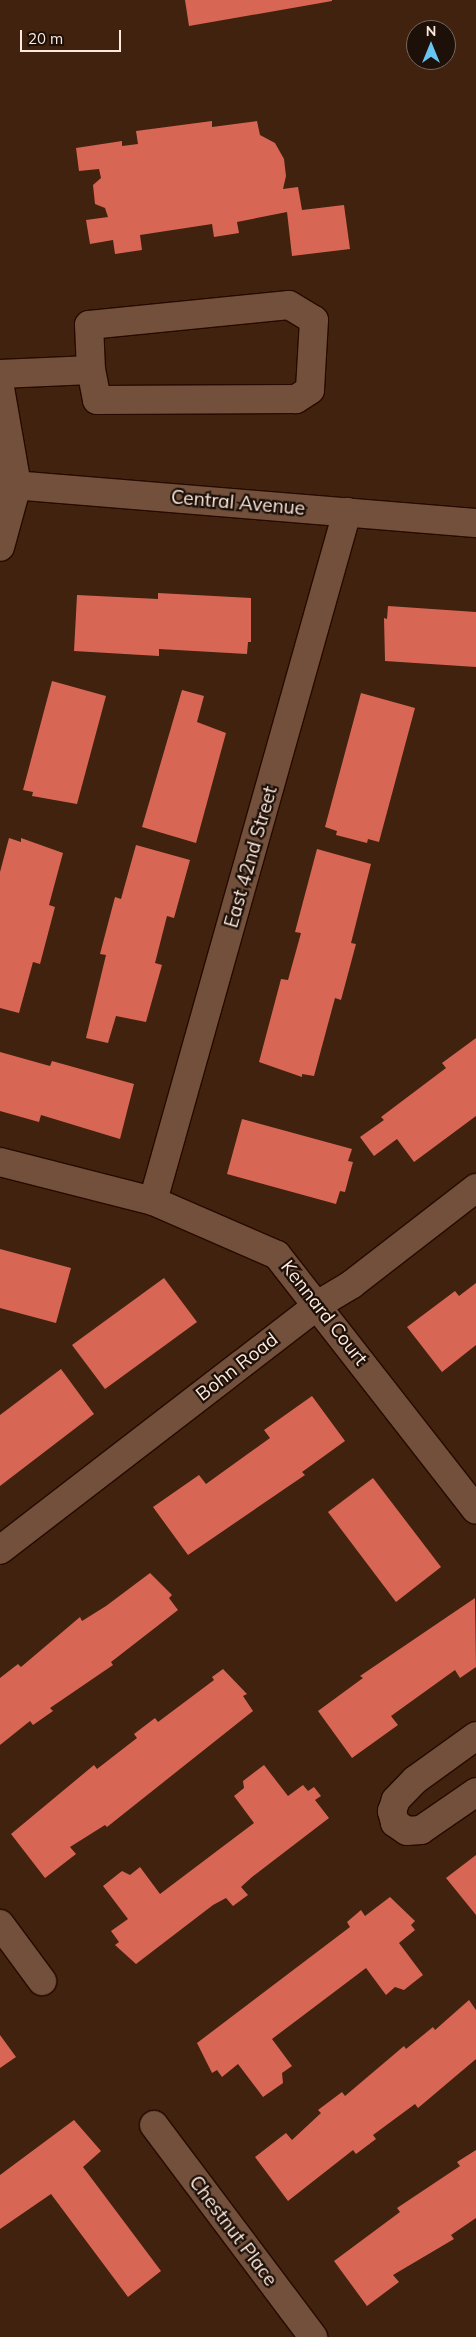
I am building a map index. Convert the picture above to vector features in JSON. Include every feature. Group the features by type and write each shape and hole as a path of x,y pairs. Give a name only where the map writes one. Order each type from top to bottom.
{"street":[{"path":"289,305 314,320 310,390 296,400 97,400 91,370 89,326 289,305"},
{"path":"0,374 91,370"},
{"path":"0,388 8,485 0,547"},
{"name":"Central Avenue","path":"8,485 476,523"},
{"name":"East 42nd Street","path":"153,1201 347,512"},
{"name":"Kennard Court","path":"0,1162 153,1201 278,1255 319,1304 476,1510"},
{"name":"Bohn Road","path":"0,1550 319,1304 352,1284 476,1188"},
{"path":"476,1736 415,1780 396,1800 392,1810 395,1823 406,1831 420,1830 476,1792"},
{"path":"0,1924 42,1981"},
{"name":"Chestnut Place","path":"154,2125 313,2337"}],"building":[{"path":"185,0 332,0 332,1 189,26"},
{"path":"212,121 212,127 257,121 260,135 275,143 284,159 286,176 283,189 298,187 302,210 344,205 350,249 292,256 287,212 237,222 239,233 214,237 212,224 140,235 142,250 115,254 113,240 90,244 86,220 108,217 105,208 95,204 93,185 101,178 99,169 79,171 76,148 122,141 122,146 138,144 136,131"},
{"path":"158,593 251,598 251,642 248,642 247,654 159,649 159,656 74,651 77,595 158,599"},
{"path":"388,606 476,612 476,667 385,661 384,618 387,619"},
{"path":"52,681 106,696 77,804 32,796 33,792 23,790"},
{"path":"182,690 204,696 197,722 226,733 196,843 142,827"},
{"path":"361,693 415,708 379,842 368,839 367,843 336,835 337,831 325,827"},
{"path":"9,838 21,842 21,838 63,853 49,905 55,907 40,964 33,962 19,1013 0,1008 0,872"},
{"path":"136,845 190,860 174,918 167,916 155,963 162,965 146,1022 116,1016 108,1043 86,1038 106,955 100,954 115,897 121,899"},
{"path":"317,849 371,864 351,943 356,944 341,1000 335,998 314,1076 302,1074 302,1077 259,1062 281,979 288,980 301,933 295,932"},
{"path":"476,1038 476,1116 414,1162 397,1139 374,1156 360,1137 384,1120 381,1117 446,1068 442,1063"},
{"path":"0,1052 50,1066 52,1061 134,1084 120,1139 41,1115 39,1122 0,1111"},
{"path":"242,1119 352,1149 348,1161 353,1162 345,1192 340,1191 336,1204 227,1174"},
{"path":"0,1249 71,1268 56,1323 0,1308"},
{"path":"164,1278 197,1322 105,1389 72,1345"},
{"path":"476,1283 476,1345 442,1372 407,1327 455,1291 459,1296"},
{"path":"61,1369 94,1414 0,1486 0,1415"},
{"path":"312,1396 345,1441 302,1472 305,1475 188,1555 153,1507 199,1475 206,1484 270,1438 264,1430"},
{"path":"373,1478 441,1567 396,1602 328,1512"},
{"path":"150,1573 172,1595 169,1598 178,1610 111,1662 113,1665 50,1708 53,1711 33,1725 30,1721 0,1745 0,1678 18,1664 21,1667 80,1617 82,1621 106,1606"},
{"path":"475,1598 476,1667 460,1678 455,1670 391,1716 398,1725 352,1758 318,1711 363,1678 360,1676"},
{"path":"223,1669 247,1694 243,1696 253,1711 107,1827 105,1825 70,1847 76,1854 45,1878 11,1834 94,1765 97,1769 137,1738 134,1734 155,1718 158,1722 214,1680 212,1677"},
{"path":"264,1765 288,1796 303,1785 308,1791 314,1787 321,1796 315,1800 329,1818 241,1887 248,1895 233,1906 226,1898 213,1905 136,1964 115,1945 119,1942 111,1931 128,1919 103,1886 122,1871 130,1875 140,1867 160,1894 254,1823 234,1796 244,1788 243,1781"},
{"path":"476,1855 476,1915 446,1878"},
{"path":"390,1897 415,1921 411,1925 415,1930 399,1943 423,1975 404,1990 395,1987 386,1995 366,1968 272,2039 292,2066 282,2073 283,2083 263,2097 238,2064 222,2077 217,2070 212,2073 197,2043 350,1927 347,1922 361,1910 365,1916"},
{"path":"469,2000 476,2010 476,2059 418,2108 415,2104 373,2135 376,2139 356,2154 353,2150 288,2201 255,2157 286,2133 292,2140 321,2113 318,2110 342,2092 345,2096 404,2046 406,2049 433,2027 435,2030"},
{"path":"0,2035 16,2057 0,2068"},
{"path":"74,2120 101,2151 83,2167 161,2271 128,2297 51,2194 0,2229 0,2175"},
{"path":"476,2150 476,2218 451,2235 454,2239 393,2275 399,2282 367,2306 334,2261 400,2212 397,2208 460,2166 457,2162"}]}
